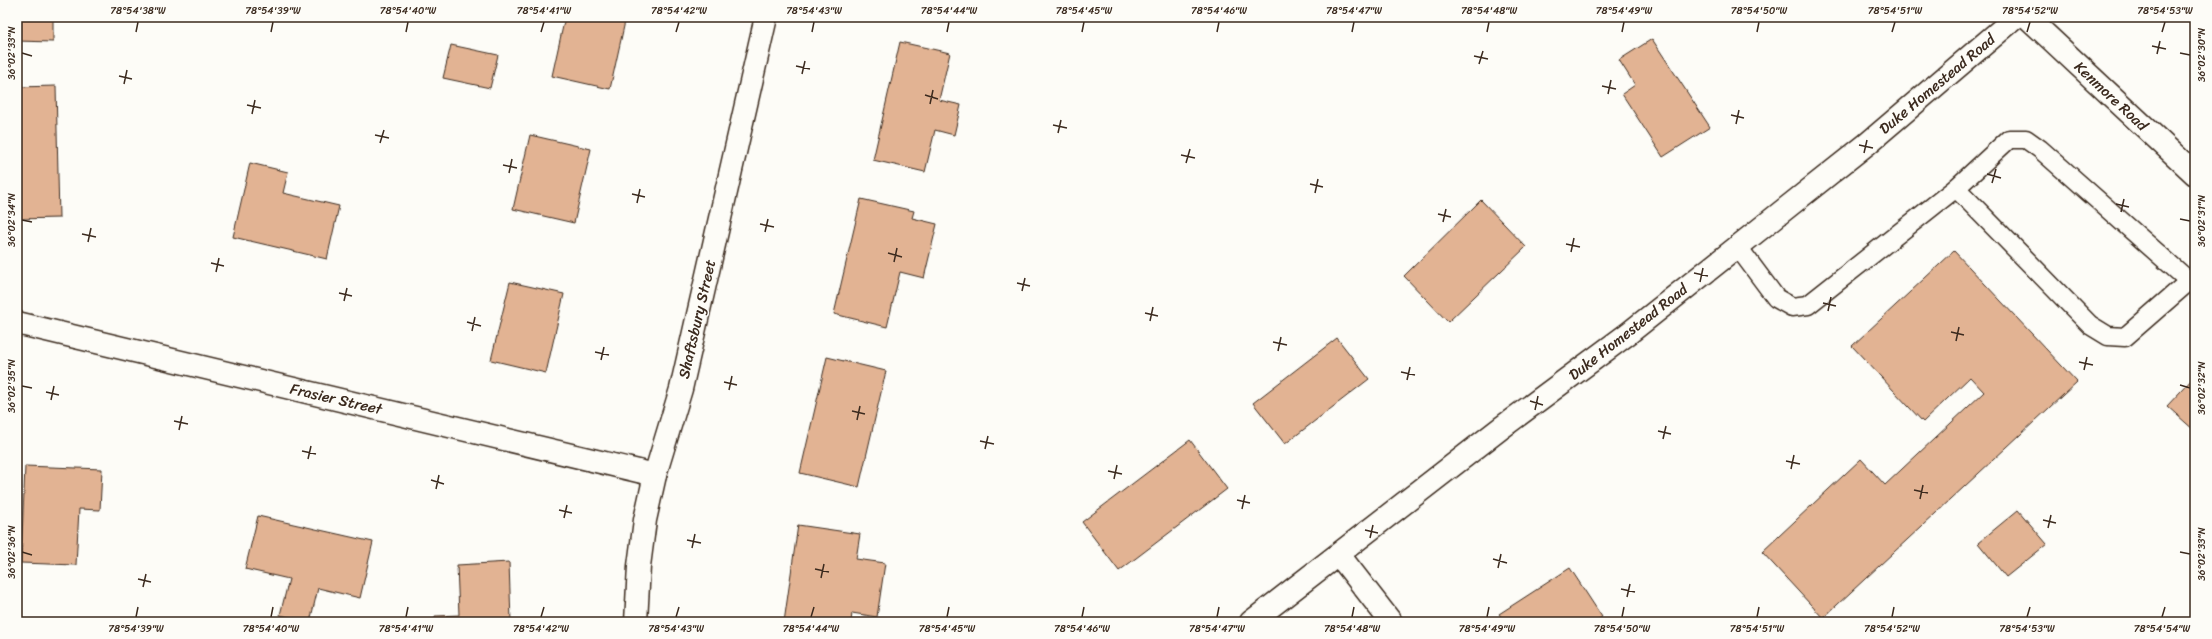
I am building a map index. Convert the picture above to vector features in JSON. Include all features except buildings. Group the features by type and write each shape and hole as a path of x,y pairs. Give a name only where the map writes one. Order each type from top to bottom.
{"street":[{"name":"Shaftsbury Street","path":"636,622 639,566 645,520 654,475 681,389 766,17"},
{"name":"Duke Homestead Road","path":"1251,622 1501,428 1629,333 1738,247 1866,144 2016,17"},
{"name":"Kenmore Road","path":"2027,17 2195,174"},
{"name":"Frasier Street","path":"17,323 654,475"},
{"path":"1339,554 1391,622"}],"lane":[{"path":"1738,247 1776,298 1792,307 1808,305 1956,188 2009,139 2026,139 2040,148 2192,278 2125,337 2108,336 2090,325 1956,188"}]}
